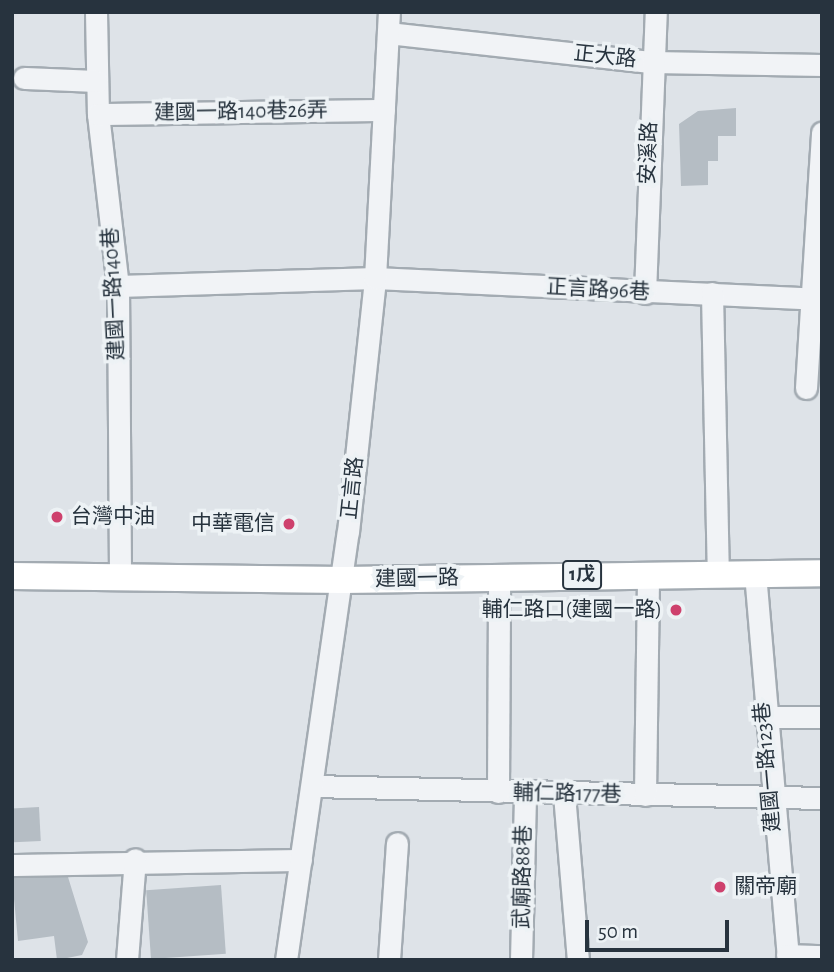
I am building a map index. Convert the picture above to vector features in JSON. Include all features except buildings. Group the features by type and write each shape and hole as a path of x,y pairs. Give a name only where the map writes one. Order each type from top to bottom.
{"main road":[{"name":"建國一路","path":"12,576 342,580 822,573"}],"street":[{"name":"建國一路140巷","path":"96,12 98,114 118,286 120,577"},
{"name":"安溪路","path":"645,293 656,12"},
{"name":"正大路","path":"388,22 652,62 822,65"},
{"name":"正言路","path":"286,960 342,580 375,278 388,22"},
{"path":"24,78 97,81"},
{"name":"建國一路140巷26弄","path":"98,114 384,110"},
{"path":"806,388 815,299 822,132"},
{"name":"正言路96巷","path":"118,286 375,278 645,293 712,293 815,299"},
{"path":"712,293 718,574"},
{"name":"建國一路123巷","path":"755,573 770,795 788,958"},
{"path":"645,795 648,574"},
{"path":"498,792 499,577"},
{"path":"764,718 822,717"},
{"name":"輔仁路177巷","path":"312,786 822,798"},
{"name":"武廟路88巷","path":"521,960 525,793"},
{"path":"564,794 578,960"},
{"path":"389,960 397,843"},
{"path":"12,865 135,859 301,860"},
{"path":"127,960 135,859"},
{"path":"788,958 822,956"}],"place":[{"name":"台灣中油","path":"57,517"},
{"name":"中華電信","path":"289,524"},
{"name":"輔仁路口(建國一路)","path":"676,610"},
{"name":"關帝廟","path":"720,887"}]}
